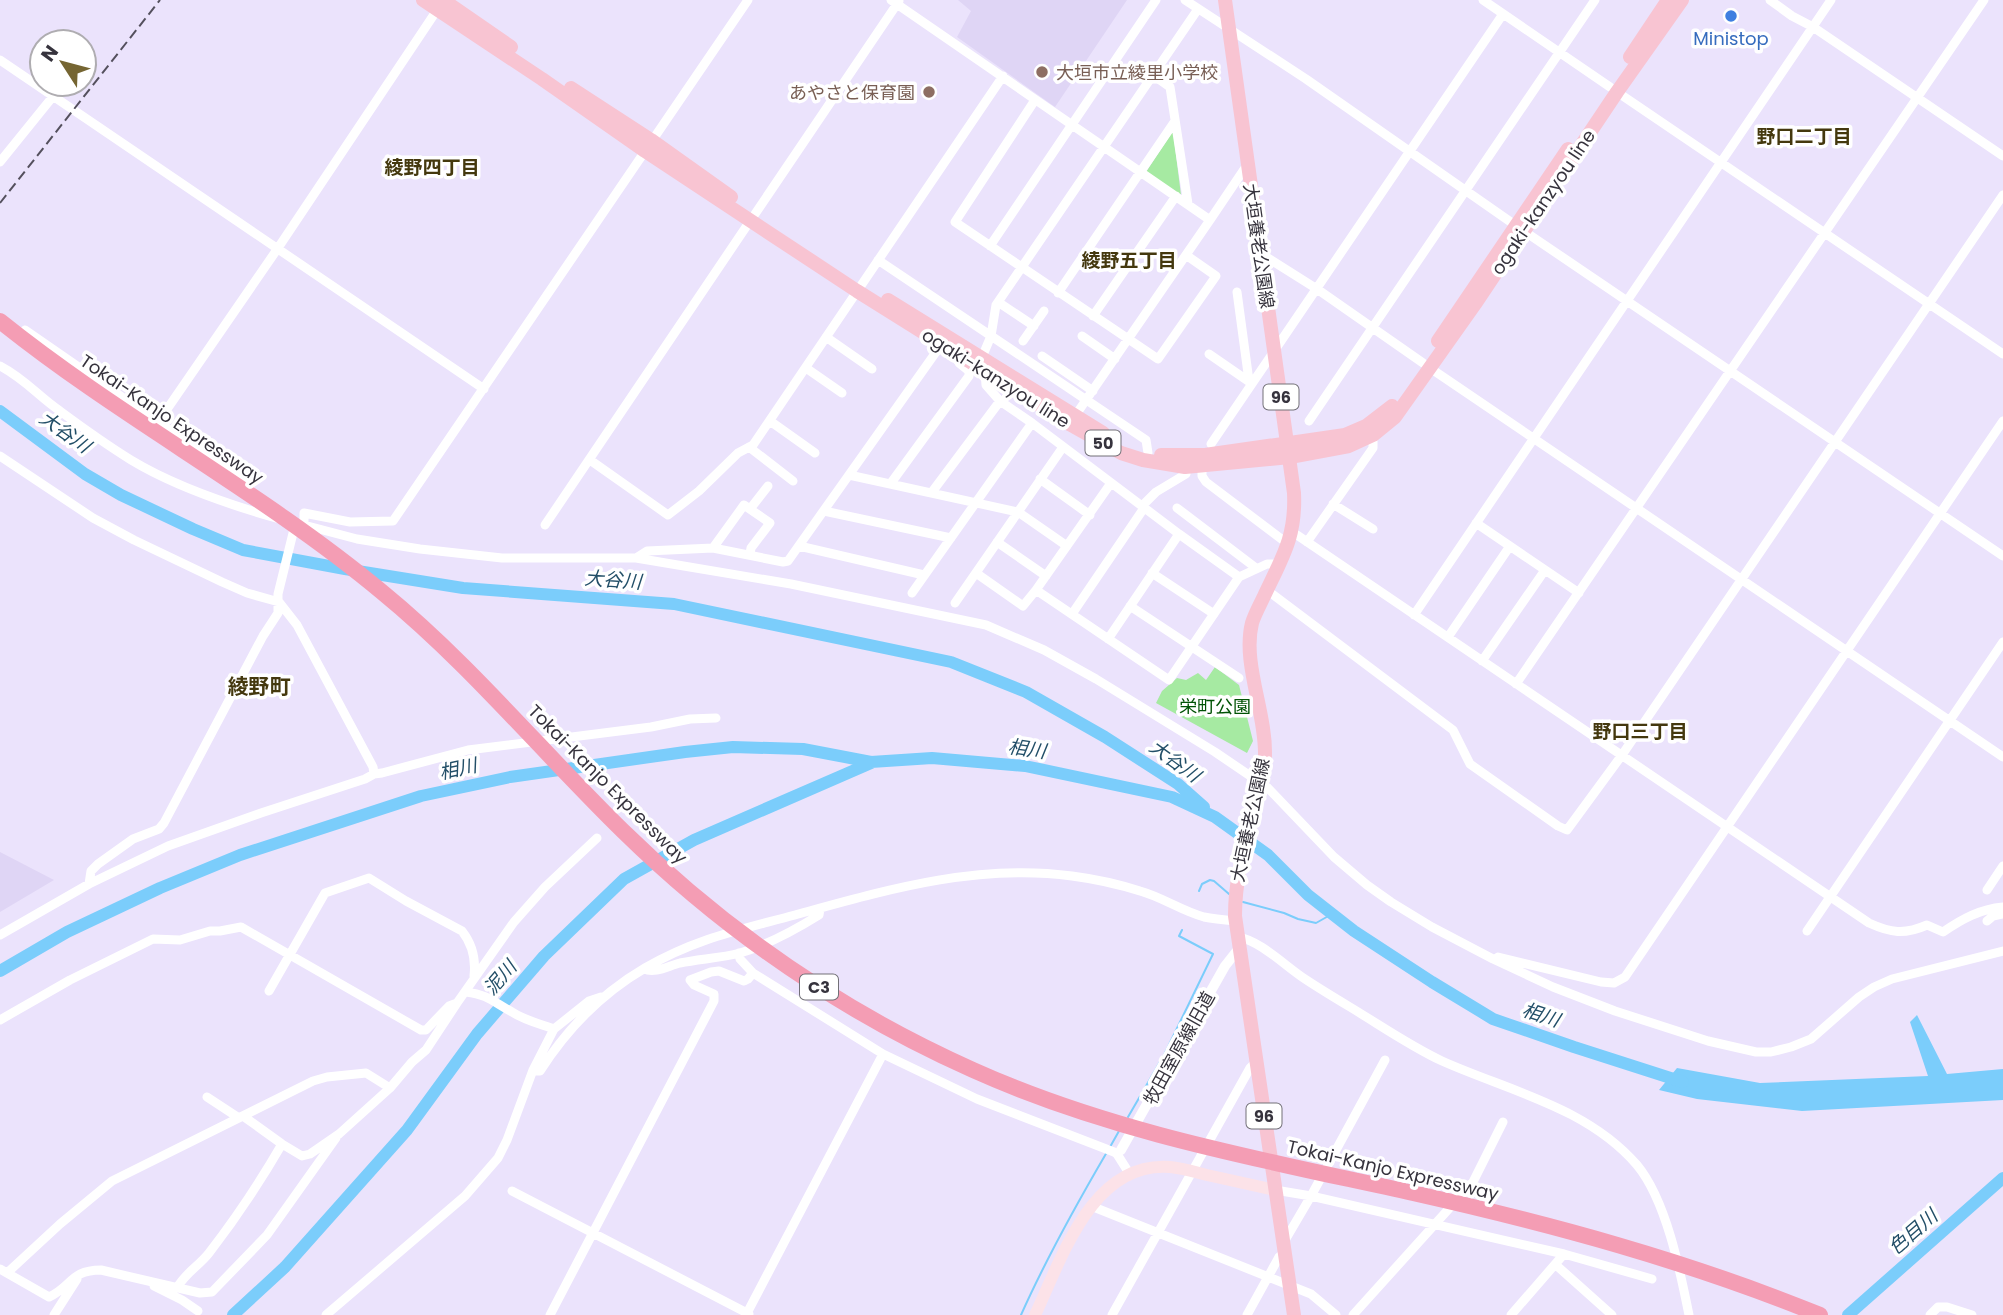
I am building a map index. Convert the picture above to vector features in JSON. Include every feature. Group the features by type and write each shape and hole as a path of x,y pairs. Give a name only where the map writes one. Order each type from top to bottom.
{"highway":[{"name":"Tokai-Kanjo Expressway","path":"0,321 91,389 285,519 379,589 463,664 592,799 668,873 798,974 884,1026 975,1072 1070,1109 1171,1139 1472,1206 1582,1234 1693,1268 1820,1315"}],"main road":[{"name":"ogaki-kanzyou line","path":"423,0 442,3 547,72 648,146 957,355 1075,416 1124,445 1162,456 1349,446 1373,435 1395,417 1614,89 1668,0"},
{"name":"ogaki-kanzyou line","path":"1614,89 1682,0"},
{"name":"大垣養老公園線","path":"1225,2 1289,450 1295,515 1280,564 1253,621 1250,639 1250,653 1264,728 1265,756 1235,890 1235,919 1294,1315"},
{"name":"ogaki-kanzyou line","path":"859,288 1071,425 1121,453 1162,464 1202,466 1289,450 1345,435 1366,426 1389,410 1427,366"},
{"path":"1035,1315 1075,1232 1091,1206 1105,1189 1129,1173 1170,1167 1275,1190"}],"street":[{"path":"89,884 91,871 98,864 133,839 159,829 164,823 263,636 278,613 296,525 304,513 350,522 393,521 748,0"},
{"path":"990,246 1156,0"},
{"path":"1185,0 1411,150 1466,191 2003,556"},
{"path":"1483,0 2003,354"},
{"path":"1309,421 1595,0"},
{"path":"1770,0 2003,156"},
{"path":"1414,615 1831,0"},
{"path":"1516,684 1983,0"},
{"path":"545,525 896,2 1210,220"},
{"path":"1207,15 1217,11 1225,2"},
{"path":"149,435 442,3"},
{"path":"1198,9 998,302 981,366 986,385 1000,401 1239,576"},
{"path":"1211,444 1250,382 1317,289 1503,14"},
{"path":"0,60 28,79"},
{"path":"1153,75 1170,87 1188,204"},
{"path":"590,460 668,515 699,491 738,453 752,445 1003,76"},
{"path":"0,162 51,98"},
{"path":"56,98 484,389"},
{"path":"1035,100 955,222 1158,359 1216,276 1186,255"},
{"path":"1058,293 1175,121"},
{"path":"1075,416 1247,164"},
{"path":"1267,590 1453,730 1469,764 1567,830 1622,755 2003,195"},
{"path":"1093,316 1176,196"},
{"path":"1260,253 1317,289 2003,757"},
{"path":"878,260 1146,440 1148,453"},
{"path":"1237,292 1250,382"},
{"path":"998,302 1034,326"},
{"path":"1023,341 1044,311"},
{"path":"0,312 262,494 288,514 296,525"},
{"path":"1082,336 1115,359"},
{"path":"826,337 872,369"},
{"path":"636,558 647,551 713,548 788,561 941,345"},
{"path":"891,483 969,376 969,371 960,363 957,355"},
{"path":"1209,355 1250,382"},
{"path":"1042,356 1093,391"},
{"path":"0,366 16,374 56,409 132,460 201,492 296,525 380,543 502,558 636,558 791,584 986,625 1044,649 1215,752 1268,788 1334,857 1367,885 1432,927 1553,987 1615,1011 1708,1041 1756,1052 1771,1052 1791,1047 1811,1039 1874,987 1892,979 2003,951"},
{"path":"806,368 842,393"},
{"path":"932,492 1000,401"},
{"path":"770,421 815,453"},
{"path":"1493,959 1499,957 1601,982 1614,983 1625,977 2003,421"},
{"path":"912,593 1032,423"},
{"path":"1307,542 1373,448 1373,435"},
{"path":"749,447 793,481"},
{"path":"955,603 1063,447"},
{"path":"0,456 93,518 134,540 247,593 279,598 303,636 373,767 374,774"},
{"path":"1202,466 1202,476 1206,482 1290,538 1307,542 1869,923 1886,931 1903,933 1927,925 1943,932 1964,918 1986,909 2003,907"},
{"path":"1072,614 1143,507 1156,492 1186,474"},
{"path":"849,475 1018,512 1068,546"},
{"path":"1040,479 1090,515"},
{"path":"975,573 1023,606 1111,484"},
{"path":"750,509 768,486"},
{"path":"1333,504 1373,530"},
{"path":"713,548 744,505 770,523 751,548 750,554"},
{"path":"1177,508 1256,568"},
{"path":"824,511 951,538"},
{"path":"1476,523 1579,593"},
{"path":"1108,639 1179,534"},
{"path":"997,542 1046,576"},
{"path":"799,546 924,575"},
{"path":"1448,637 1510,546"},
{"path":"1036,590 1169,680 1239,576 1267,564 1280,564"},
{"path":"1482,661 1545,570"},
{"path":"1152,573 1214,614"},
{"path":"1130,606 1239,678"},
{"path":"1807,931 2003,642"},
{"path":"0,935 89,884 168,846 374,774 468,750 651,727 690,719 716,718"},
{"path":"207,1097 302,1156 310,1154 339,1134 426,1050 514,922 545,887 597,838"},
{"path":"1987,890 2003,866"},
{"path":"533,1070 540,1071 556,1046 578,1021 607,995 644,969 697,942 904,887 957,876 1017,872 1070,876 1107,882 1165,899 1204,917 1235,919"},
{"path":"269,991 325,893 369,877 406,901 462,931 476,960 474,978"},
{"path":"644,969 650,971 739,953 812,920 819,915 820,908"},
{"path":"1987,920 2003,914"},
{"path":"0,1020 70,980 153,939 180,940 210,931 241,927 421,1030 426,1030 449,1006 457,1003"},
{"path":"1239,942 1257,944 1304,978 1439,1059 1566,1111 1613,1141 1641,1171 1658,1203 1672,1244 1689,1315"},
{"name":"牧田室原線旧道","path":"1117,1151 1239,942"},
{"path":"739,953 740,959 753,973 883,1054 1033,1122 1117,1151 1129,1173"},
{"path":"550,1315 714,1001 714,994 694,985 690,980 719,971 744,981 753,973"},
{"path":"466,992 479,993 513,1013 554,1029"},
{"path":"326,1315 465,1196 498,1158 533,1070 554,1029 589,1001 607,995"},
{"path":"512,1191 748,1314 883,1054"},
{"path":"1247,1315 1385,1060"},
{"path":"1112,1315 1250,1068 1256,1062"},
{"path":"339,1134 267,1235 212,1292 200,1293 101,1270 89,1270 77,1274 49,1297 4,1271 112,1181 313,1081 366,1073 390,1087"},
{"path":"1353,1315 1473,1182 1503,1122"},
{"path":"177,1288 188,1272 198,1266 238,1214 282,1144"},
{"path":"1275,1190 1435,1223 1564,1254 1652,1279"},
{"path":"1091,1206 1311,1294 1336,1315"},
{"path":"1511,1315 1564,1254"},
{"path":"1556,1265 1612,1315"},
{"path":"54,1315 78,1279 77,1274"},
{"path":"146,1280 198,1311"},
{"path":"1930,1315 1938,1307 1972,1315"}],"shaded area":[{"name":"大垣市立綾里小学校","path":"958,0 1127,0 1055,107 957,37 971,11"},
{"path":"0,852 54,880 0,912"}],"green space":[{"path":"1173,131 1181,195 1146,172"},
{"name":"栄町公園","path":"1215,667 1239,685 1253,741 1247,753 1156,703 1162,691 1177,678 1186,680 1198,673 1206,680"}],"water":[{"path":"1917,1015 1947,1074 2003,1069 2003,1100 1802,1111 1697,1099 1659,1090 1677,1068 1760,1083 1928,1076 1910,1022"}],"waterway":[{"name":"大谷川","path":"0,411 85,474 121,495 243,550 463,588 674,604 951,662 1026,692 1105,737 1178,784 1204,807"},
{"name":"相川","path":"0,971 67,932 160,888 240,855 421,796 510,777 685,752 733,747 803,749 871,762 932,758 1025,766 1172,797 1215,817 1268,855 1308,895 1354,931 1493,1019 1683,1082"},
{"name":"泥川","path":"233,1315 285,1267 407,1130 477,1034 544,956 624,879 694,840 871,763"},
{"path":"1199,891 1202,884 1210,880 1229,894"},
{"path":"1243,902 1316,923 1332,914"},
{"path":"1128,1117 1164,1055 1213,954 1179,936 1182,930"},
{"path":"1110,1147 1119,1131"},
{"path":"1021,1315 1062,1232 1107,1152"},
{"name":"色目川","path":"1848,1315 2003,1178"}],"railway":[{"path":"0,203 160,0"}],"place":[{"name":"Ministop","path":"1731,16"},
{"name":"大垣市立綾里小学校","path":"1042,72"},
{"name":"あやさと保育園","path":"929,92"}],"district":[{"name":"野口二丁目","path":"1804,136"},
{"name":"綾野四丁目","path":"432,167"},
{"name":"綾野五丁目","path":"1129,260"},
{"name":"綾野町","path":"259,686"},
{"name":"野口三丁目","path":"1640,731"}]}
